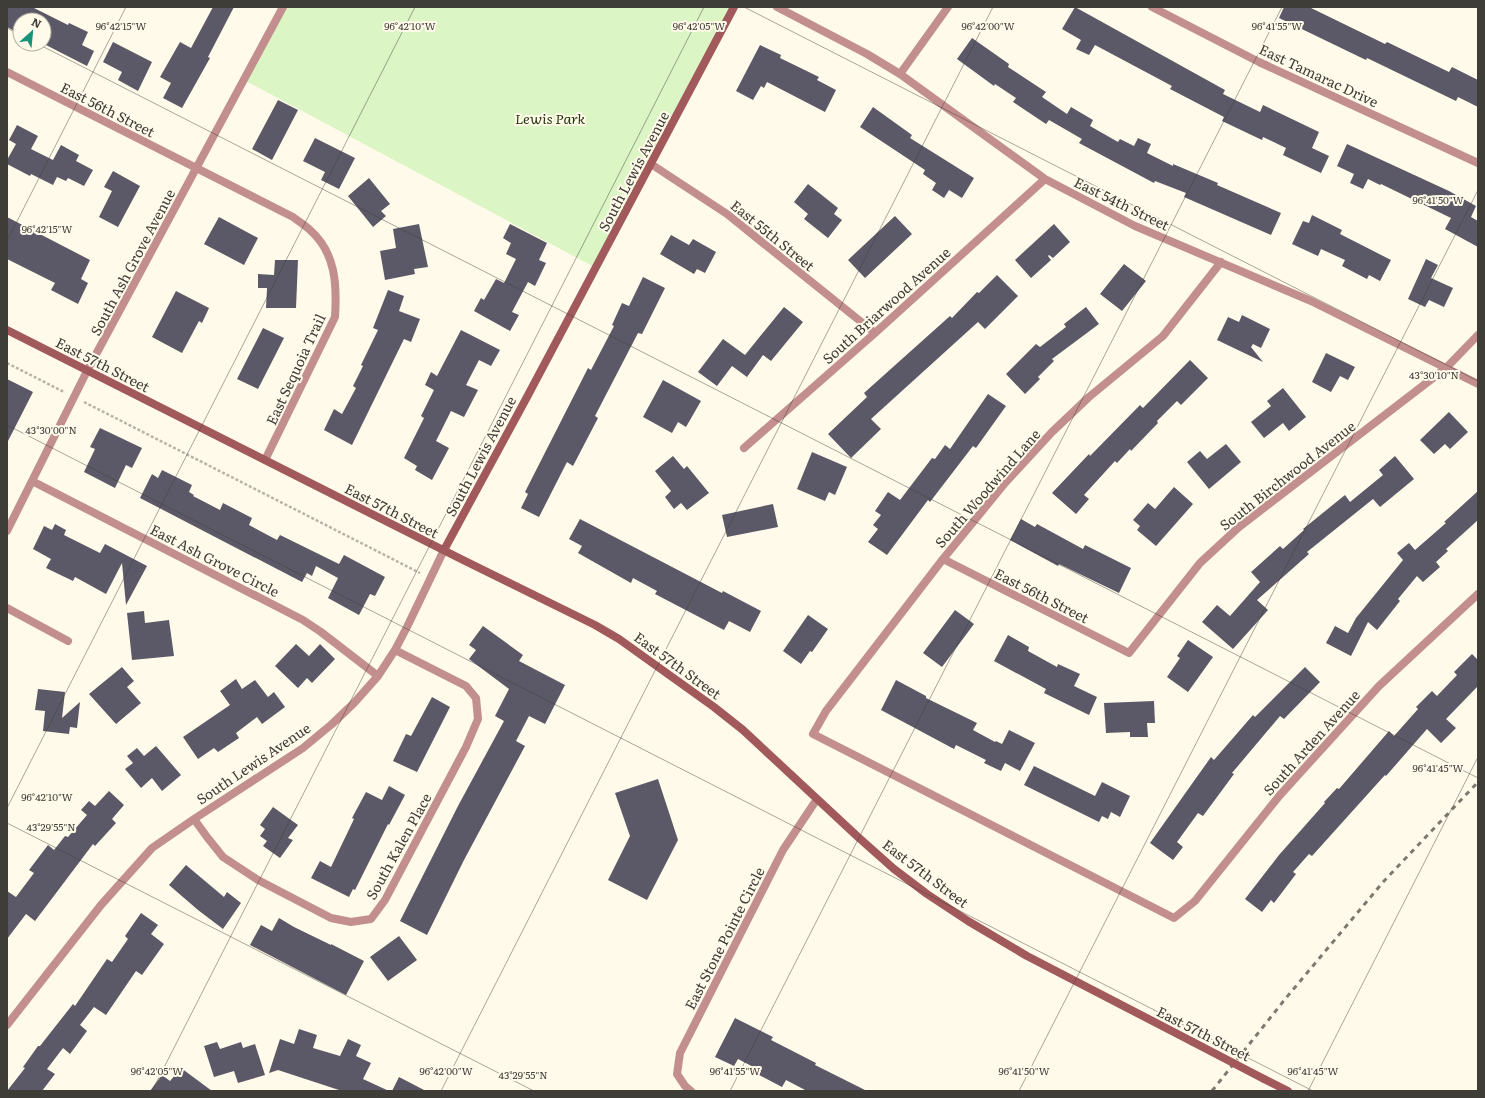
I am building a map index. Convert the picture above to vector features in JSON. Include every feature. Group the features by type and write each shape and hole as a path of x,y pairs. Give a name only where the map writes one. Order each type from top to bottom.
{"main road":[{"name":"South Lewis Avenue","path":"444,550 734,7"},
{"name":"East 57th Street","path":"7,330 595,625 626,644 714,707 743,730 858,837 894,869 927,894 968,921 1027,956 1288,1091"}],"street":[{"name":"South Ash Grove Avenue","path":"7,531 87,371 283,7"},
{"name":"East 54th Street","path":"777,7 867,54 900,74 1045,180 1135,226 1311,300 1478,384"},
{"path":"900,74 948,7"},
{"name":"East Tamarac Drive","path":"1152,7 1259,62 1478,163"},
{"name":"East 56th Street","path":"7,72 197,168"},
{"name":"East 55th Street","path":"651,164 727,214 875,334"},
{"name":"East Sequoia Trail","path":"197,168 293,217 311,230 329,255 334,268 337,293 335,317 265,460"},
{"name":"South Briarwood Avenue","path":"744,448 875,334 1045,180"},
{"name":"South Woodwind Lane","path":"1174,918 813,734 826,711 943,559 1004,483 1052,432 1089,397 1162,336 1180,316 1221,262"},
{"name":"South Birchwood Avenue","path":"1129,653 1200,563 1239,526 1446,368 1478,335"},
{"name":"East Ash Grove Circle","path":"32,481 303,620 378,676"},
{"name":"South Lewis Avenue","path":"7,1025 101,905 152,848 303,748 349,708 378,676 395,650 444,550"},
{"name":"East 56th Street","path":"943,559 1129,653"},
{"name":"South Arden Avenue","path":"1174,918 1195,901 1280,795 1379,686 1478,594"},
{"path":"7,608 68,641"},
{"name":"South Kalen Place","path":"194,819 223,857 258,880 331,918 351,922 371,919 389,893 466,747 478,719 476,698 466,686 395,650"},
{"name":"East Stone Pointe Circle","path":"691,1091 677,1074 680,1053 783,850 817,800"}],"path":[{"path":"7,363 431,578"}],"green space":[{"name":"Lewis Park","path":"282,7 734,7 596,268 244,80"}],"building":[{"path":"7,7 32,7 42,12 12,12 12,30 7,27"},
{"path":"213,7 234,7 208,57 210,58 182,108 163,98 171,83 160,77 180,42 191,48"},
{"path":"1075,7 1225,90 1223,94 1260,112 1263,105 1319,132 1312,148 1329,156 1321,173 1283,155 1286,148 1263,137 1262,140 1222,121 1224,117 1170,89 1172,86 1095,45 1089,55 1076,49 1081,40 1062,29"},
{"path":"1284,7 1309,7 1385,44 1387,42 1449,72 1452,67 1478,80 1478,107 1458,97 1456,101 1279,18"},
{"path":"52,17 68,25 69,23 88,32 82,45 94,51 87,66 52,48"},
{"path":"972,38 1009,64 1008,67 1046,92 1042,97 1067,114 1071,107 1093,120 1090,126 1118,142 1120,139 1134,146 1138,138 1151,144 1147,153 1173,166 1173,164 1218,183 1217,185 1281,213 1271,235 1184,197 1186,193 1155,181 1154,183 1079,143 1082,139 1049,120 1046,124 1013,102 1016,98 995,84 994,86 957,59"},
{"path":"113,42 152,62 138,91 118,80 122,72 103,62"},
{"path":"760,45 781,55 780,58 819,77 817,80 836,90 825,112 767,82 764,88 761,86 753,100 736,91"},
{"path":"278,100 298,110 272,160 252,149"},
{"path":"873,107 912,135 910,138 974,178 962,198 949,190 944,198 932,190 936,183 923,174 925,170 860,127"},
{"path":"17,125 38,136 31,149 53,160 61,145 79,155 76,161 93,170 84,186 68,178 66,181 57,177 53,185 31,174 30,176 7,164 7,160 16,144 9,140"},
{"path":"315,138 355,158 339,189 321,180 325,172 303,161"},
{"path":"1347,144 1449,191 1476,206 1471,217 1478,221 1478,247 1445,229 1451,218 1368,179 1363,189 1350,183 1354,174 1337,166"},
{"path":"113,171 140,186 118,227 99,217 112,191 104,187"},
{"path":"369,178 390,204 381,211 386,216 373,227 348,196"},
{"path":"808,184 838,208 834,214 842,220 828,238 804,219 808,214 794,202"},
{"path":"1312,215 1342,230 1340,234 1391,260 1380,281 1369,275 1367,279 1342,266 1345,260 1321,249 1318,256 1292,244 1303,221 1309,223"},
{"path":"895,216 912,234 865,278 848,260"},
{"path":"7,217 90,260 81,279 88,283 78,304 51,290 55,283 7,259"},
{"path":"219,217 258,238 244,265 204,244"},
{"path":"419,224 428,267 414,269 415,274 385,280 380,251 396,248 393,229"},
{"path":"510,224 547,243 539,260 546,263 535,286 528,282 512,312 519,315 510,331 474,311 481,298 484,300 496,279 504,283 516,259 506,254 511,243 503,238"},
{"path":"1054,224 1070,242 1053,258 1049,255 1048,256 1051,260 1031,278 1015,260"},
{"path":"671,235 689,245 693,239 716,252 705,273 697,269 694,274 660,254"},
{"path":"1426,259 1438,265 1431,278 1453,288 1444,307 1429,300 1425,307 1408,299"},
{"path":"275,260 298,260 296,308 266,308 267,288 258,288 258,274 274,275"},
{"path":"1124,264 1146,281 1122,311 1100,294"},
{"path":"997,275 1018,296 985,329 978,322 871,419 881,429 851,458 828,434 867,397 864,393 950,316 952,318 977,292 979,293"},
{"path":"643,277 665,288 642,334 638,333 595,416 598,418 573,466 567,462 539,517 521,508 528,494 525,492 588,368 591,370 614,326 612,325 622,303 629,306"},
{"path":"388,290 404,296 399,311 420,319 411,342 404,339 352,445 324,430 334,409 342,414 356,388 353,386 363,366 361,365 378,330 373,328"},
{"path":"176,291 209,308 202,323 199,321 182,353 152,337"},
{"path":"784,307 803,322 771,361 763,355 747,377 732,366 717,386 698,372 723,339 745,355"},
{"path":"1086,307 1099,324 1052,359 1054,361 1038,377 1040,379 1025,394 1006,374 1036,344 1040,347 1066,327 1064,324"},
{"path":"1242,315 1270,329 1261,348 1253,344 1251,347 1263,362 1217,340 1228,317 1239,322"},
{"path":"263,328 284,338 258,389 237,379"},
{"path":"461,330 500,350 491,366 479,360 466,385 478,390 464,417 451,411 436,441 449,448 432,480 415,470 417,466 404,458 424,418 421,416 434,390 425,385 431,372 437,376"},
{"path":"1326,353 1355,367 1348,380 1340,376 1331,392 1312,382"},
{"path":"1190,360 1208,378 1181,405 1177,401 1131,451 1130,449 1117,463 1115,461 1084,495 1089,499 1076,514 1052,493 1089,454 1090,456 1140,405 1143,408"},
{"path":"7,379 33,392 7,443"},
{"path":"663,380 701,401 686,427 678,422 672,433 643,417"},
{"path":"1283,388 1306,417 1289,431 1283,423 1264,438 1251,422 1271,406 1267,401"},
{"path":"988,394 1006,406 976,448 973,446 930,502 928,500 887,555 868,542 878,529 873,525 881,515 875,511 888,492 900,500 932,458 935,459 945,445 950,449"},
{"path":"1449,412 1468,432 1450,449 1445,444 1434,454 1420,440"},
{"path":"100,428 142,448 132,468 126,465 115,488 84,472 95,449 90,447"},
{"path":"1226,444 1241,462 1209,489 1187,462 1200,451 1207,459"},
{"path":"812,452 847,467 835,495 829,492 825,501 797,489"},
{"path":"673,456 684,469 687,466 709,493 687,510 681,503 674,509 665,497 671,491 655,471"},
{"path":"1395,456 1414,479 1380,507 1373,499 1307,552 1309,554 1257,600 1268,610 1233,649 1202,622 1217,605 1230,616 1260,582 1251,572 1280,546 1283,549 1304,530 1303,529 1345,495 1350,502 1383,475 1379,470"},
{"path":"162,470 192,485 189,492 194,495 193,496 220,510 223,503 252,518 249,525 277,540 280,535 339,564 344,555 385,577 375,596 370,594 359,615 328,598 338,578 316,566 312,576 307,573 302,582 140,498 152,474 158,478"},
{"path":"1174,487 1193,504 1156,546 1137,530 1140,526 1133,520 1148,503 1155,509"},
{"path":"1478,491 1478,520 1446,549 1448,551 1436,562 1440,567 1423,582 1417,576 1398,599 1400,601 1377,630 1368,622 1351,656 1326,643 1335,626 1348,633 1356,618 1403,560 1397,553 1409,543 1415,550 1446,523 1444,522"},
{"path":"773,504 778,527 727,537 722,515"},
{"path":"580,519 722,593 723,591 761,611 750,632 729,621 724,630 655,594 657,591 633,578 631,583 578,553 582,546 569,539"},
{"path":"1021,519 1035,527 1037,524 1083,549 1085,545 1131,568 1119,593 1059,564 1058,566 1010,540"},
{"path":"55,524 66,530 64,535 100,553 105,544 147,566 126,605 122,563 106,594 75,577 73,581 46,568 51,559 33,549 44,526 52,530"},
{"path":"955,610 974,624 942,667 923,653"},
{"path":"144,611 145,623 169,620 174,656 132,660 127,613"},
{"path":"808,615 828,629 812,652 810,651 801,664 783,651"},
{"path":"483,626 523,655 519,661 565,685 545,724 529,716 516,741 525,746 464,860 427,935 400,921 458,806 504,721 495,716 509,689 469,659 476,650 469,645"},
{"path":"1008,635 1029,647 1028,651 1057,667 1058,664 1080,674 1074,686 1097,697 1089,715 1044,693 1046,689 994,661"},
{"path":"1188,640 1213,657 1188,692 1167,677 1180,658 1177,656"},
{"path":"296,644 309,656 320,644 335,659 312,683 307,678 298,688 275,666"},
{"path":"1472,654 1478,660 1478,686 1446,719 1456,728 1441,743 1427,729 1312,856 1309,854 1293,872 1296,874 1274,903 1271,900 1262,912 1245,899 1279,855 1325,803 1324,802 1337,788 1339,789 1389,731 1394,736 1418,709 1416,707 1432,691 1437,696 1457,675 1454,672"},
{"path":"122,667 134,681 127,687 141,703 116,724 89,694"},
{"path":"1305,667 1320,682 1284,719 1280,716 1232,773 1234,774 1203,816 1198,813 1177,842 1183,847 1173,860 1150,843 1211,757 1214,760 1253,715 1255,717"},
{"path":"236,679 242,689 255,680 268,697 274,692 285,707 262,724 257,717 236,733 239,738 218,752 214,748 198,759 183,737 230,705 220,691"},
{"path":"896,680 926,696 926,698 977,723 973,730 995,742 996,741 1002,744 1009,730 1035,743 1020,771 1005,763 1001,771 984,763 986,760 956,745 954,749 881,710"},
{"path":"38,689 65,692 62,718 80,702 77,728 70,727 69,734 43,731 45,711 35,710"},
{"path":"432,697 450,707 417,772 393,761 406,734 411,736"},
{"path":"1154,701 1155,723 1147,723 1148,737 1130,737 1130,732 1106,733 1104,703"},
{"path":"156,746 181,775 162,791 152,778 141,788 125,769 133,763 127,756 137,748 144,756"},
{"path":"1034,766 1095,796 1102,782 1130,796 1120,817 1111,812 1108,819 1102,816 1099,822 1024,785"},
{"path":"658,779 678,840 647,900 608,880 630,836 615,793"},
{"path":"389,786 405,795 389,825 388,824 355,890 353,889 349,897 311,878 320,861 331,867 354,819 352,818 366,792 382,800"},
{"path":"109,791 124,805 112,819 116,823 95,846 93,844 35,921 26,914 7,939 7,891 16,897 34,873 29,870 48,845 54,850 65,836 68,837 87,815 81,810 89,801 95,806"},
{"path":"273,807 298,825 288,838 293,840 280,858 263,846 267,841 260,836 265,829 260,825"},
{"path":"186,865 224,897 227,892 241,903 223,929 169,885"},
{"path":"141,913 158,925 151,934 164,944 142,975 136,971 106,1015 94,1007 80,1025 87,1031 70,1054 63,1048 47,1069 55,1074 42,1091 7,1091 25,1068 23,1067 38,1046 40,1046 73,1004 75,1006 107,959 112,962 128,939 125,936"},
{"path":"279,918 294,927 364,961 346,995 250,945 261,925 272,931"},
{"path":"399,936 417,960 388,981 370,957"},
{"path":"735,1018 773,1037 771,1040 816,1063 815,1065 867,1091 807,1091 786,1080 782,1087 759,1075 761,1071 738,1059 734,1066 715,1057"},
{"path":"299,1029 317,1035 313,1048 340,1056 348,1039 361,1045 356,1056 371,1063 363,1079 389,1091 342,1091 278,1070 269,1073 280,1039 294,1044"},
{"path":"217,1042 220,1049 241,1042 243,1048 255,1044 265,1075 238,1083 234,1071 214,1077 204,1046"},
{"path":"181,1068 212,1091 150,1091 162,1075 170,1081"},
{"path":"399,1077 426,1091 392,1091"}],"railway":[{"path":"1212,1091 1286,998 1384,881 1478,782"}]}
